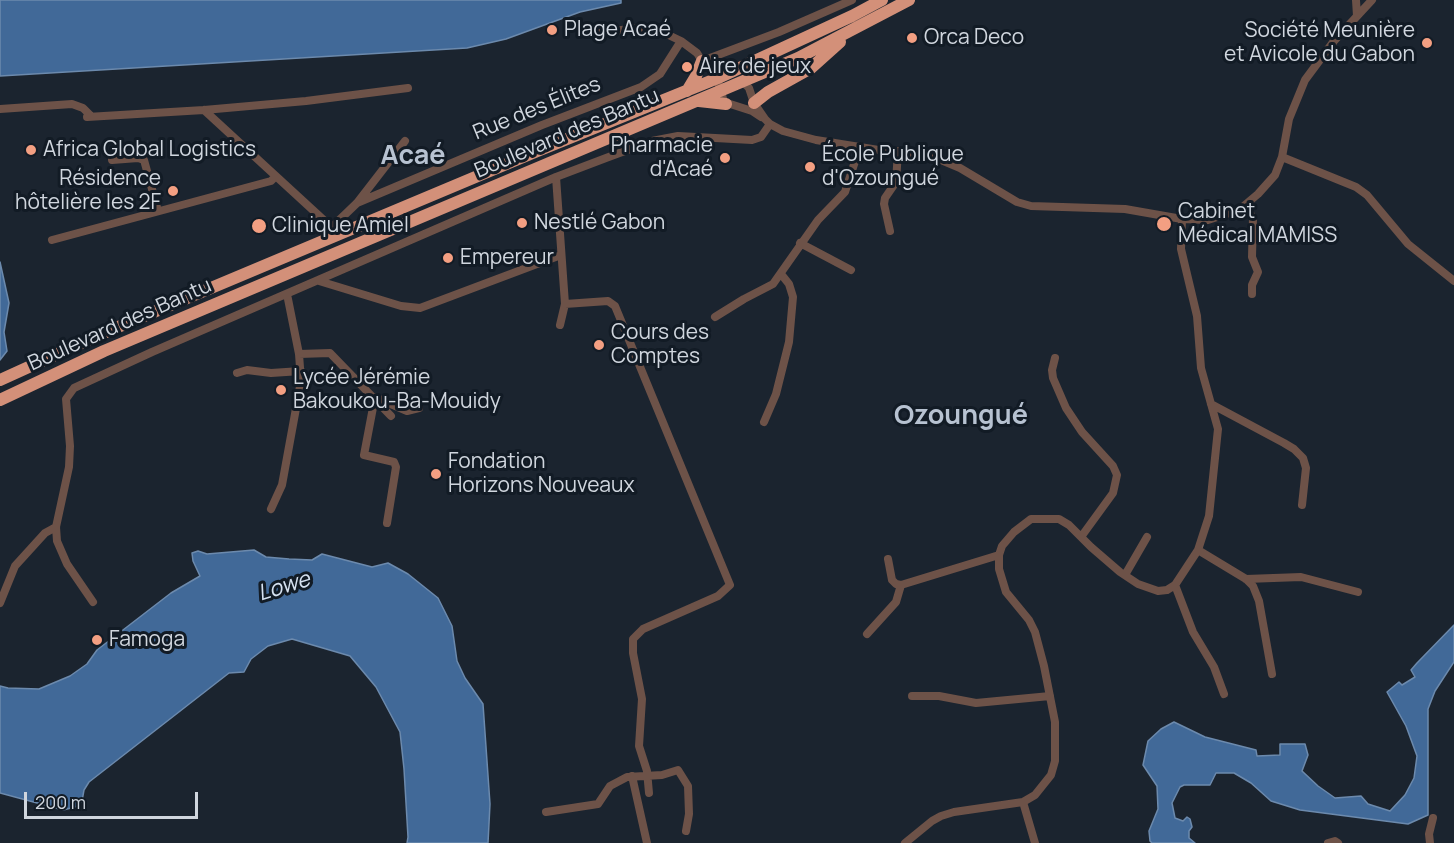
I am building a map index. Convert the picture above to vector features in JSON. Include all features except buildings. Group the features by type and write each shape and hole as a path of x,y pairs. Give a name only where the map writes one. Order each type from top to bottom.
{"highway":[{"name":"Boulevard des Bantu","path":"3,399 104,351 691,96 718,78 882,0"},
{"name":"Boulevard des Bantu","path":"1,380 72,346 336,231 535,152 691,96 721,91 743,82 798,58 909,0"},
{"path":"754,104 768,92 811,68 853,30"},
{"path":"707,59 696,76 691,96 726,104"}],"street":[{"path":"707,59 779,32 852,0"},
{"path":"1356,0 1358,10 1356,17"},
{"path":"707,59 718,78 726,104 752,111 768,122 804,137 898,151 950,163 1017,202 1031,206 1125,209 1182,219 1208,220 1230,214 1245,206 1275,175 1282,157 1289,118 1301,86 1320,57 1372,0"},
{"path":"590,34 647,28 670,35 732,72 751,92 754,104 768,122"},
{"name":"Rue des Élites","path":"357,203 542,125 641,87 660,74 681,41"},
{"path":"0,110 72,104 83,108 89,116 204,110 306,101 408,88"},
{"path":"204,110 336,231 405,141"},
{"path":"93,602 67,564 57,541 56,527 69,467 70,446 66,399 74,388 556,177 652,141 691,136 752,140 761,137 768,122"},
{"path":"715,317 773,284 782,274 800,243 824,213 845,192 860,146"},
{"path":"890,231 884,204 885,198 896,182 898,151"},
{"path":"1282,157 1356,187 1367,195 1408,244 1454,281"},
{"path":"112,160 138,158 144,160 158,211"},
{"path":"52,240 271,181 276,177"},
{"path":"556,177 565,304 560,325"},
{"path":"1245,206 1252,214 1254,224 1252,256 1258,272 1252,285 1252,294"},
{"path":"904,843 941,816 1023,802 1035,795 1051,775 1055,760 1055,722 1035,632 1029,620 1006,592 999,569 999,555 1008,539 1031,519 1059,519 1064,521 1110,564 1138,584 1152,590 1167,590 1175,585 1198,550 1209,516 1218,438 1217,423 1201,368 1197,316 1181,249 1182,219"},
{"path":"800,243 851,270"},
{"path":"319,281 400,306 420,308 561,255"},
{"path":"764,422 776,393 789,342 793,297 789,284 782,274"},
{"path":"271,509 282,485 302,371 287,294"},
{"path":"565,304 608,301 615,306 730,585 718,596 643,629 633,639 633,654 642,699 639,746 648,776 649,793"},
{"path":"299,354 330,353 391,416"},
{"path":"1055,358 1052,370 1058,392 1066,408 1117,475 1113,493 1081,537"},
{"path":"237,373 247,370 270,373 302,371"},
{"path":"375,397 407,411 418,408"},
{"path":"375,397 364,455 394,462 396,466 387,523"},
{"path":"1210,403 1226,414 1294,448 1303,458 1306,468 1302,505"},
{"path":"0,603 15,566 45,533 56,527"},
{"path":"1125,575 1147,537"},
{"path":"1198,550 1246,579 1253,586 1259,601 1272,674"},
{"path":"888,559 892,580 901,585 999,555"},
{"path":"1246,579 1301,577 1358,592"},
{"path":"867,634 896,602 901,585"},
{"path":"1175,585 1193,632 1214,668 1224,694"},
{"path":"912,696 939,696 976,703 1050,696"},
{"path":"546,812 598,804 610,786 632,776 662,775 679,771 688,786 689,814 686,831"},
{"path":"632,776 646,843"},
{"path":"1023,802 1035,843"},
{"path":"1430,843 1429,834 1433,818"},
{"path":"1328,843 1335,841 1338,843"}],"water":[{"path":"0,0 621,0 621,3 580,12 506,39 467,48 0,76"},
{"path":"0,262 9,303 4,332 7,351 0,360"},
{"name":"Lowe","path":"254,550 266,557 312,560 322,554 372,567 388,563 408,574 438,598 452,626 457,661 465,678 483,704 490,804 488,843 407,843 400,732 376,687 350,656 292,639 268,646 251,659 244,672 229,673 89,782 84,790 82,801 75,807 63,810 0,793 0,686 39,689 70,676 87,664 97,650 171,593 200,576 192,553"},
{"path":"1454,625 1454,662 1435,691 1428,709 1428,815 1408,824 1300,810 1271,801 1251,783 1234,773 1216,773 1210,785 1180,787 1172,803 1175,818 1183,821 1187,817 1190,819 1192,827 1189,831 1189,838 1195,843 1152,843 1150,841 1149,831 1158,809 1157,786 1143,765 1148,741 1161,729 1174,722 1205,737 1256,750 1257,756 1280,755 1280,744 1305,744 1308,755 1302,771 1318,786 1335,798 1361,796 1368,804 1390,811 1405,795 1414,778 1417,756 1406,726 1387,692 1399,682 1402,685 1415,677 1411,670"}],"place":[{"name":"Plage Acaé","path":"552,30"},
{"name":"Orca Deco","path":"912,38"},
{"name":"Société Meunière et Avicole du Gabon","path":"1427,43"},
{"name":"Aire de jeux","path":"687,67"},
{"name":"Africa Global Logistics","path":"31,150"},
{"name":"Pharmacie d'Acaé","path":"725,158"},
{"name":"École Publique d'Ozoungué","path":"810,167"},
{"name":"Résidence hôtelière les 2F","path":"173,191"},
{"name":"Nestlé Gabon","path":"522,223"},
{"name":"Cabinet Médical MAMISS","path":"1164,224"},
{"name":"Clinique Amiel","path":"259,226"},
{"name":"Empereur","path":"448,258"},
{"name":"Cours des Comptes","path":"599,345"},
{"name":"Lycée Jérémie Bakoukou-Ba-Mouidy","path":"281,390"},
{"name":"Fondation Horizons Nouveaux","path":"436,474"},
{"name":"Famoga","path":"97,640"}],"district":[{"name":"Acaé","path":"413,156"},
{"name":"Ozoungué","path":"961,416"}]}
